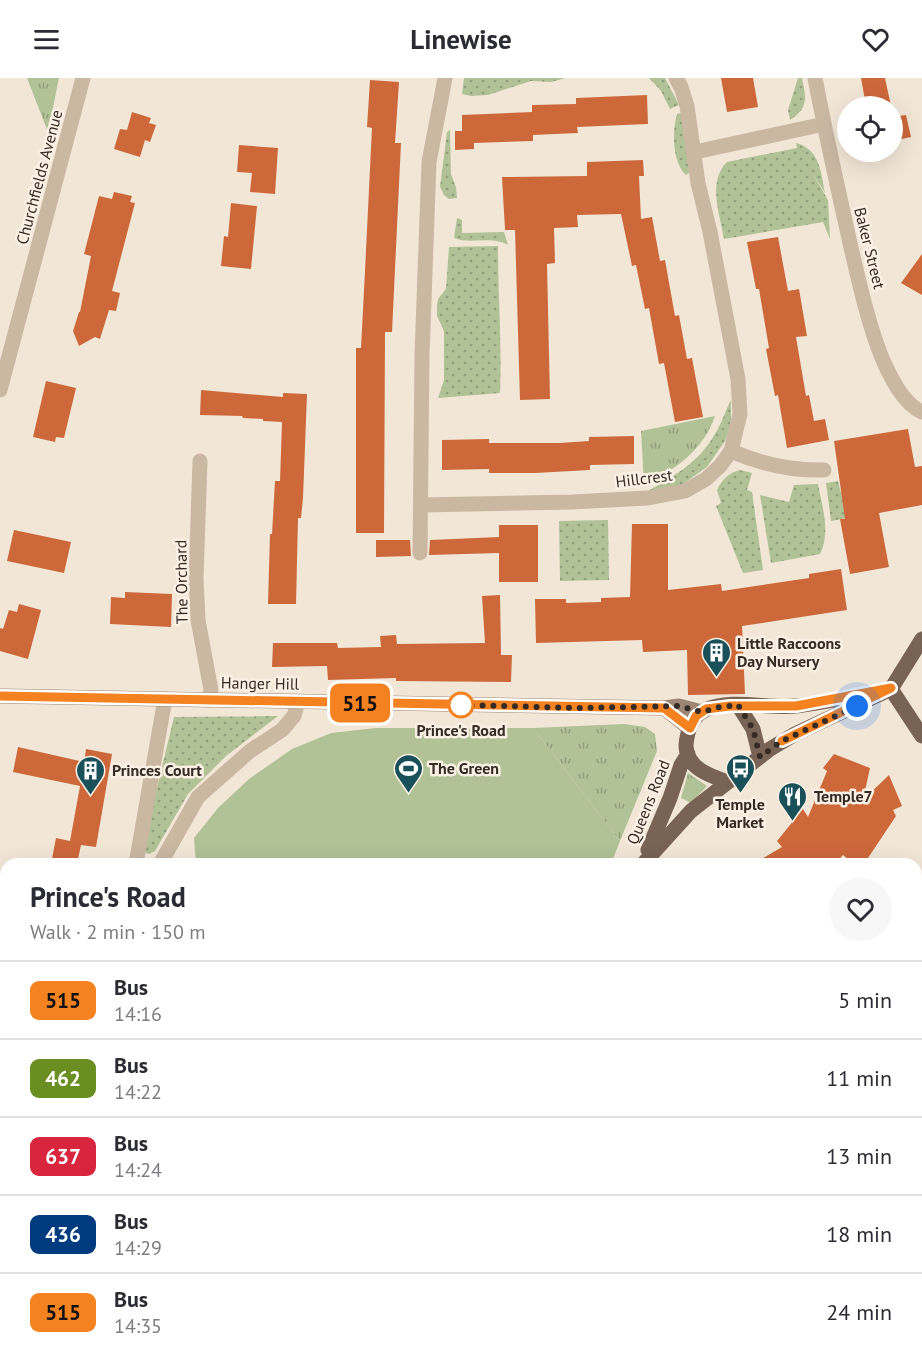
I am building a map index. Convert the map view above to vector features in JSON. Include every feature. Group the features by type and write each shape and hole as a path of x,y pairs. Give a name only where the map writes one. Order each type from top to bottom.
{"main road":[{"path":"921,641 891,688 922,736"},
{"name":"Hanger Hill","path":"0,696 664,708 679,706 702,712 738,705 796,706 891,688"},
{"name":"Queens Road","path":"648,858 685,817 760,757 789,737 891,688"},
{"path":"738,705 753,729 760,757"},
{"path":"664,708 690,728 696,716 702,712"},
{"name":"Queens Road","path":"645,858 687,754 690,728"},
{"name":"Queens Road","path":"687,754 700,770 728,782"}],"street":[{"name":"Churchfields Avenue","path":"0,390 83,78"},
{"path":"420,553 422,355 429,162 445,78"},
{"name":"Hillcrest","path":"421,505 648,498 685,491 706,479 731,451 740,414 738,379 710,232 698,183 687,106 676,78"},
{"name":"Baker Street","path":"815,78 860,286 882,358 901,393 915,409 922,412"},
{"path":"695,152 824,124"},
{"path":"731,451 759,463 806,470 824,470"},
{"name":"The Orchard","path":"200,461 196,579 198,620 211,690 209,700"},
{"path":"137,858 165,699"},
{"path":"163,858 198,797 250,751 282,730 294,716 298,702"}],"green space":[{"path":"27,78 59,78 48,132"},
{"path":"464,78 566,78 551,82 531,81 488,95 471,96 462,94"},
{"path":"649,78 665,78 679,105 670,109 661,91"},
{"path":"798,78 802,78 805,102 796,116 790,120 788,110"},
{"path":"681,113 690,172 686,175 678,163 674,146 675,121 677,114"},
{"path":"450,130 451,174 457,198 449,199 440,187 447,132"},
{"path":"796,143 810,151 818,163 825,193 811,171 828,200 830,239 823,222 724,239 716,189 721,170 727,162 797,148"},
{"path":"457,218 462,220 462,233 504,232 508,245 495,241 467,241 454,238"},
{"path":"498,246 500,393 438,398 444,380 444,331 437,316 437,305 438,299 446,289 449,247"},
{"path":"731,400 731,424 725,441 707,467 680,486 648,491 677,473 702,452 717,430"},
{"path":"715,416 704,439 687,458 667,473 644,484 641,431"},
{"path":"740,470 752,473 747,490 752,492 763,570 743,573 716,506 721,503 717,490 721,483 729,475"},
{"path":"838,481 841,493 864,489 869,514 831,521 826,483"},
{"path":"818,484 825,528 820,554 771,563 760,495 789,502 794,485"},
{"path":"608,520 609,580 560,581 559,521"},
{"path":"278,716 226,756 188,794 155,851 149,854 144,852 143,846 174,717"},
{"path":"624,724 645,727 655,734 657,751 620,841 533,728"},
{"name":"The Green","path":"376,728 533,728 620,841 613,858 196,858 194,838 218,808 249,779 292,749 331,733"},
{"path":"688,773 707,786 691,803 681,798"}],"building":[{"path":"721,78 753,78 758,107 727,112"},
{"path":"861,78 885,78 889,96 864,96"},
{"path":"370,80 399,82 395,143 401,143 392,332 385,332 384,533 356,533 356,348 361,348 372,128 367,127"},
{"path":"647,95 648,124 577,127 578,133 533,135 533,141 474,143 474,149 455,150 455,131 462,131 462,115 532,112 532,105 576,104 576,98"},
{"path":"132,112 151,118 149,123 156,125 150,142 145,140 140,157 114,149 120,129 127,130"},
{"path":"903,115 906,115 911,137 903,139"},
{"path":"239,145 278,148 275,194 250,192 252,173 237,172"},
{"path":"643,160 644,176 639,176 641,219 652,217 660,261 665,260 675,316 679,315 687,359 692,358 703,417 675,422 664,363 659,364 649,308 645,309 636,265 632,266 621,214 577,215 578,227 554,228 555,263 547,264 550,399 520,400 515,230 505,230 502,177 587,176 587,162"},
{"path":"114,192 132,196 130,202 135,203 112,291 120,293 116,311 109,310 100,339 95,337 79,346 73,331 80,312 91,256 84,254 99,196 112,199"},
{"path":"231,203 257,206 251,269 221,266 224,236 228,237"},
{"path":"778,237 788,291 799,289 807,336 796,337 806,396 809,395 814,421 825,419 829,440 787,448 778,395 775,396 766,349 769,348 759,289 756,289 747,242"},
{"path":"922,254 922,295 901,283"},
{"path":"46,381 76,388 64,438 56,437 55,442 33,437"},
{"path":"201,390 283,397 283,393 307,394 303,498 301,518 298,518 296,604 268,604 270,534 272,534 275,481 280,481 282,422 243,418 242,416 200,415"},
{"path":"908,429 915,467 922,466 922,505 879,513 889,567 850,574 840,519 845,519 834,441"},
{"path":"634,436 634,464 590,465 590,470 535,473 489,473 489,469 442,470 442,440 489,439 489,443 559,443 589,441 589,437"},
{"path":"632,524 668,524 668,590 721,584 722,591 809,578 809,574 841,569 847,610 742,626 745,694 688,695 687,650 643,652 642,640 536,643 535,599 566,599 566,603 601,602 601,598 630,597"},
{"path":"499,525 538,525 538,582 499,582 499,553 429,555 430,540 499,537"},
{"path":"14,530 71,542 64,573 7,561"},
{"path":"376,540 410,540 411,556 376,557"},
{"path":"125,592 172,594 171,627 110,624 111,597 125,598"},
{"path":"500,595 501,655 512,655 511,682 396,681 396,678 328,680 327,666 272,667 273,643 337,643 338,648 381,647 380,636 396,635 397,644 485,643 482,596"},
{"path":"19,604 41,610 28,659 0,651 0,628 3,629 9,610 17,612"},
{"name":"Princes Court","path":"18,747 84,762 86,749 112,754 96,847 81,845 78,858 52,858 56,838 70,841 80,786 13,772"},
{"path":"834,754 870,768 863,800 889,775 902,806 893,810 896,816 868,858 847,858 843,855 840,858 763,858 782,847 777,841 803,809 808,817 827,771 823,768"}],"bus line":[{"name":"515","path":"0,696 664,708 690,728 696,716 706,709 730,706 796,706 891,688 782,741"}],"place":[{"name":"Little Raccoons Day Nursery","path":"716,678"},
{"name":"Prince's Road","path":"461,705"},
{"name":"The Green","path":"408,794"},
{"name":"Temple Market","path":"740,794"},
{"name":"Princes Court","path":"91,796"},
{"name":"Temple7","path":"793,822"}],"route":[{"path":"461,705 581,708 679,706 702,712 706,709 738,705 753,729 760,757 795,734 857,706"}]}
